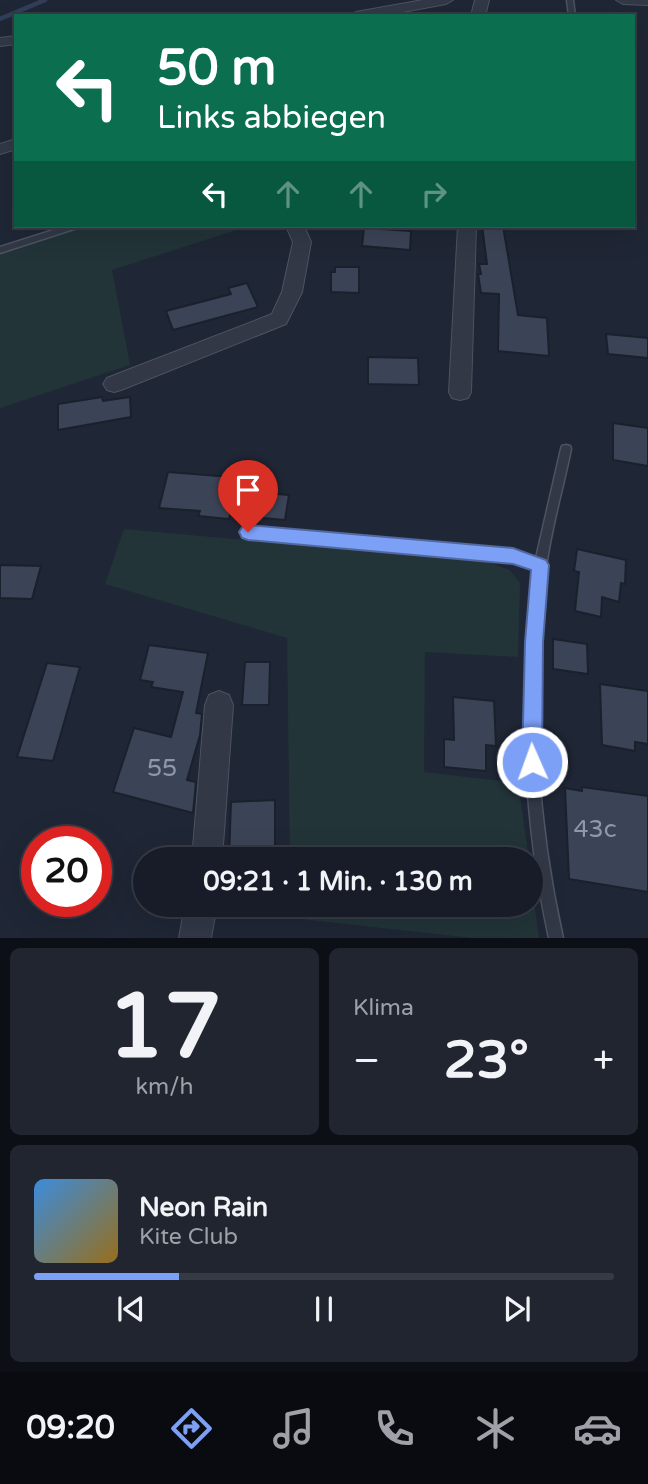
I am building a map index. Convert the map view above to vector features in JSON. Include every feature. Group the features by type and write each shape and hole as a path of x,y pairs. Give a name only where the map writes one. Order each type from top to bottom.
{"street":[{"path":"370,14 446,0"},
{"path":"623,0 648,1"},
{"path":"114,384 279,319 292,292 302,242 296,228"},
{"path":"460,392 467,228"},
{"path":"208,847 219,705"},
{"path":"195,938 199,917"}],"lane":[{"path":"0,250 68,228"},
{"path":"556,938 545,893 532,762 534,642 540,565 566,449"},
{"path":"248,532 513,556 540,565"}],"shaded area":[{"path":"68,228 243,228 112,270 130,365 0,408 0,250"},
{"path":"124,529 488,562 510,570 520,583 518,657 425,652 424,772 518,783 527,847 290,847 287,638 105,584"},
{"path":"536,917 539,938 472,938 291,918"}],"building":[{"path":"364,228 411,231 410,250 362,246"},
{"path":"482,228 503,228 518,315 547,318 549,356 498,351 499,294 481,293 478,274 481,274 479,264 487,264"},
{"path":"335,267 359,267 359,293 331,292 331,272 335,272"},
{"path":"247,283 258,307 173,330 166,311 231,294 228,288"},
{"path":"606,334 648,338 648,358 608,354"},
{"path":"368,357 418,358 419,385 368,384"},
{"path":"102,397 103,401 130,397 131,417 58,430 58,404"},
{"path":"613,423 648,428 648,466 613,460"},
{"path":"168,472 256,479 254,492 289,495 285,520 230,515 229,519 198,516 200,511 159,508"},
{"path":"577,549 626,560 625,584 621,583 619,602 602,597 601,617 575,611 579,572 574,571"},
{"path":"0,565 41,566 32,599 0,598"},
{"path":"553,639 587,644 588,674 553,669"},
{"path":"149,645 208,653 196,713 202,714 200,735 187,780 196,782 193,813 113,792 134,728 171,737 183,692 151,687 153,682 140,680"},
{"path":"245,662 270,662 269,705 242,705"},
{"path":"47,663 80,667 53,761 17,757"},
{"path":"600,684 648,691 648,744 635,742 635,751 602,745"},
{"path":"453,697 494,701 496,746 486,745 486,771 444,767 444,739 454,740"},
{"path":"582,787 648,796 648,892 569,879 565,788 582,791"},
{"path":"275,800 275,847 229,847 231,802"}],"waterway":[{"path":"0,19 45,0"}],"route":[{"path":"248,532 513,556 540,565 535,617 532,762"}]}
